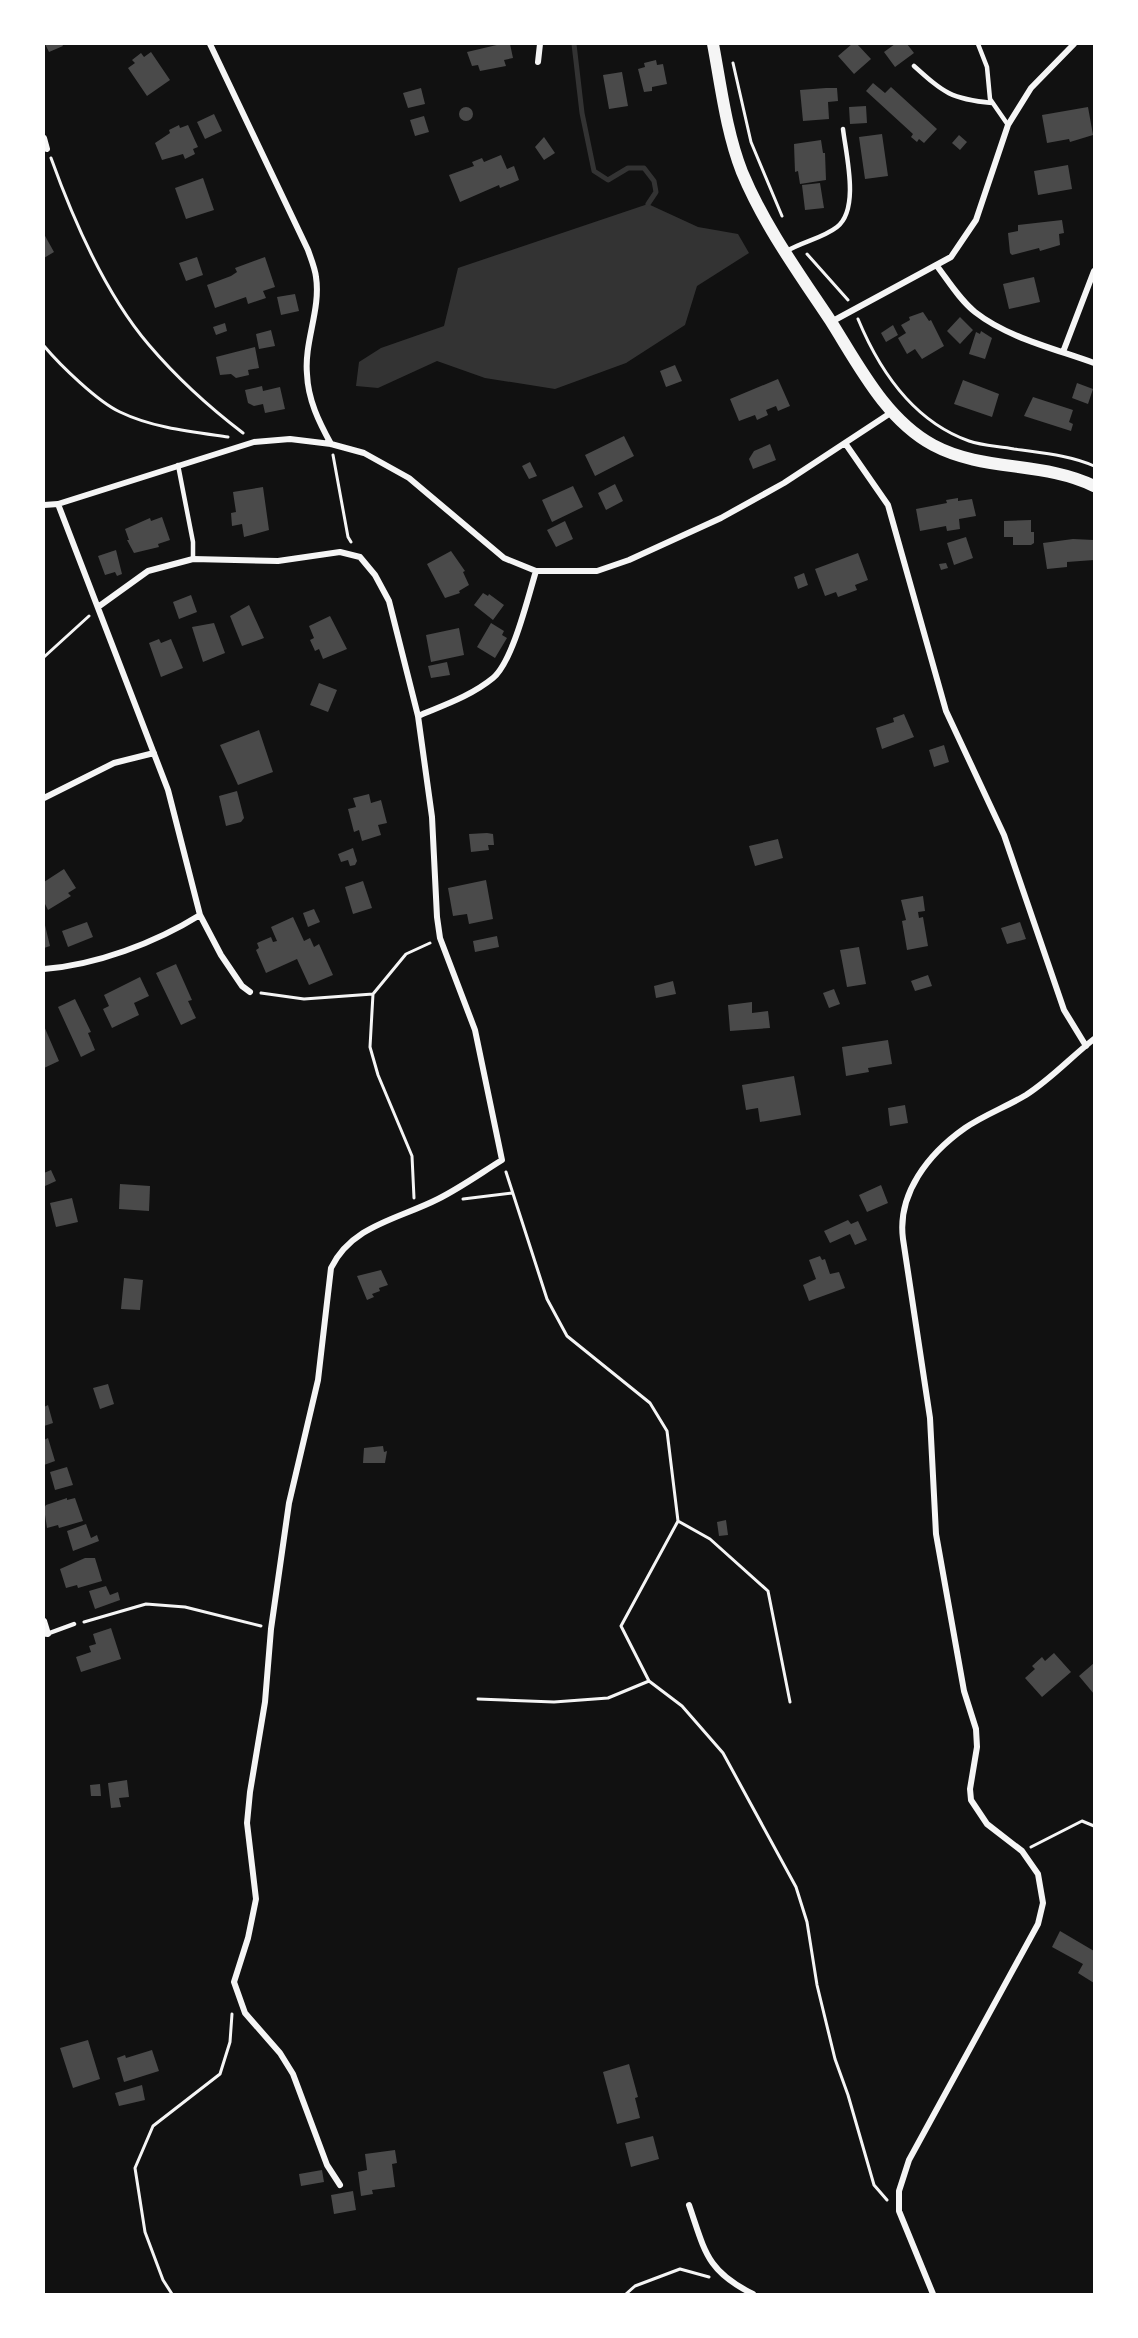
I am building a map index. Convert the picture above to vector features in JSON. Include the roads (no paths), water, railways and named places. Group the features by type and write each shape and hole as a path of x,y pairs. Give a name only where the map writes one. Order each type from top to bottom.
{"main road":[{"path":"713,44 730,134 742,171 784,253 893,412 924,440 956,455 976,461 1055,472 1095,486"}],"street":[{"path":"210,44 308,250 316,277 316,297 308,348 307,375 318,422 332,444"},
{"path":"538,62 540,44"},
{"path":"831,322 951,257 976,220 1008,125 1031,88 1074,44"},
{"path":"44,138 47,149"},
{"path":"937,266 975,312 993,324 1095,363"},
{"path":"1063,352 1095,271"},
{"path":"44,505 58,504 254,442 290,439 332,444 364,453 409,478 504,558 536,571 597,571 629,560 721,518 784,483 893,412"},
{"path":"845,443 888,505 946,711 1008,846 1064,1010 1086,1046"},
{"path":"58,504 168,790 200,915 221,955 242,986 250,992"},
{"path":"98,607 147,571 192,559 278,561 340,552 360,557 375,575 389,601 418,716 432,817 440,938 475,1030 502,1160 437,1199 367,1229 338,1253 331,1268 318,1380 289,1503 271,1629 265,1702 247,1823 256,1899 248,1938 234,1982 245,2013 280,2053 293,2074 327,2165 340,2185"},
{"path":"418,716 465,697 495,677 513,643 536,571"},
{"path":"44,798 114,763 154,753"},
{"path":"44,969 68,966 128,948 200,915"},
{"path":"933,2295 899,2211 899,2191 909,2160 1038,1924 1043,1903 1038,1874 1022,1851 987,1824 971,1800 970,1789 977,1739 964,1691 936,1534 931,1427 901,1219 904,1202 913,1183 955,1136 1026,1095 1059,1071 1095,1040"},
{"path":"44,1620 46,1634"},
{"path":"689,2205 715,2269 732,2284 753,2295"}],"lane":[{"path":"978,44 987,67 992,103 1008,125"},
{"path":"914,66 948,94 958,98 992,103"},
{"path":"784,253 836,229 846,215 850,190 843,129"},
{"path":"178,465 193,542 192,559"},
{"path":"46,1634 74,1624"}],"waterway":[{"path":"574,44 582,113 594,171 608,180 628,168 644,168 654,181 656,192 648,204"}]}
